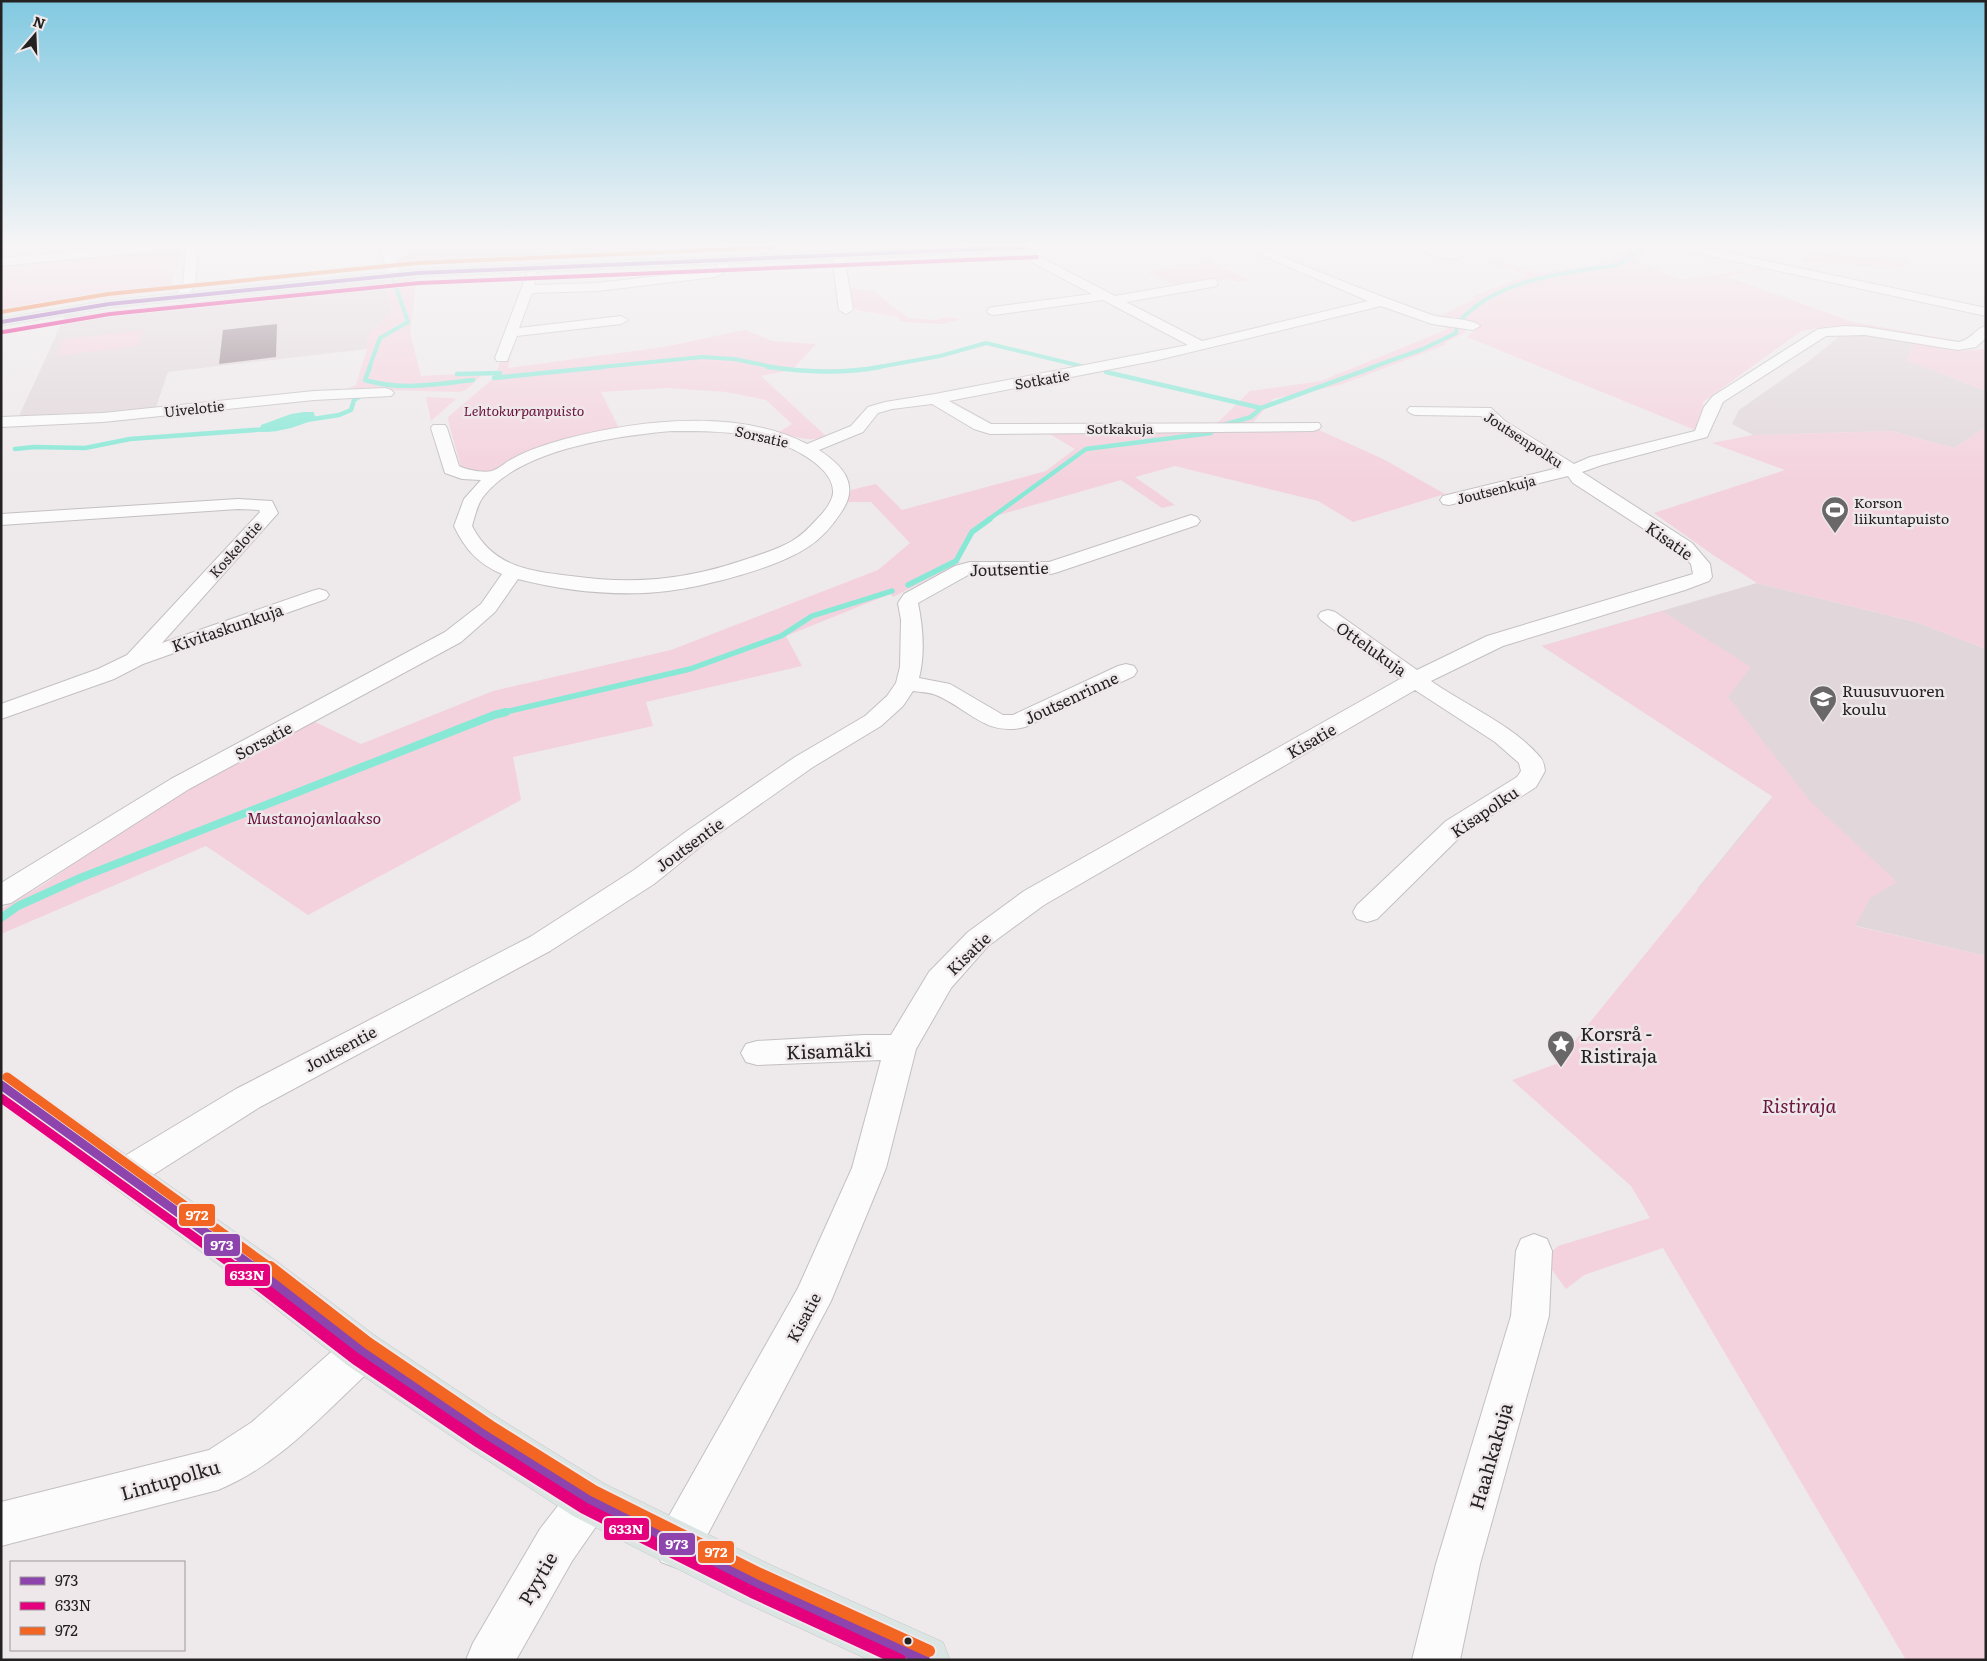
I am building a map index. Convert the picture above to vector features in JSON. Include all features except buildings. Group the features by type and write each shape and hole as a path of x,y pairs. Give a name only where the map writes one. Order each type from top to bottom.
{"main road":[{"path":"1,1085 261,1274 362,1351 484,1434 590,1500 756,1584 925,1660"}],"street":[{"path":"502,358 514,325"},
{"path":"511,333 583,325"},
{"path":"1159,325 1201,346"},
{"name":"Sotkatie","path":"808,449 857,429 873,410 890,405 935,399 1084,371 1201,346 1289,325"},
{"path":"1463,325 1473,326"},
{"path":"1572,470 1596,461 1701,434 1708,426 1710,408 1718,399 1823,332 1865,331 1958,346 1971,344 1986,330"},
{"name":"Uivelotie","path":"1,422 58,421 314,396 386,392"},
{"name":"Sotkakuja","path":"935,399 980,426 990,429 1313,426"},
{"name":"Joutsenpolku","path":"1415,410 1485,411 1500,424 1572,470"},
{"name":"Sorsatie","path":"672,426 722,428 779,438 808,449 836,473 842,492 837,506 825,522 804,542 773,557 696,580 646,587 616,587 537,578 512,573 483,555 471,541 463,526 467,511 478,492 495,476 556,447 600,435 672,426"},
{"path":"439,428 451,469 462,474 495,476"},
{"name":"Joutsenkuja","path":"1449,500 1572,470"},
{"name":"Kisatie","path":"678,1546 812,1301 869,1168 900,1048 940,980 978,939 1034,898 1417,679 1495,641 1678,586 1702,577 1704,570 1700,561 1685,547 1579,479 1572,470"},
{"name":"Koskelotie","path":"1,520 238,504 266,505 269,513 135,660 106,674 1,712"},
{"name":"Joutsentie","path":"125,1174 248,1098 540,944 644,877 696,837 804,762 873,721 895,701 907,683 910,667 911,620 908,603 911,598 921,591 962,570 970,568 1050,568 1191,521"},
{"name":"Sorsatie","path":"1,896 180,784 383,676 453,636 488,608 512,573"},
{"name":"Kivitaskunkuja","path":"135,660 319,595"},
{"name":"Ottelukuja","path":"1328,616 1417,679"},
{"name":"Joutsenrinne","path":"907,683 942,689 998,722 1017,722 1126,671"},
{"name":"Kisapolku","path":"1367,912 1455,827 1527,782 1533,771 1531,761 1503,737 1428,689 1417,679"},
{"name":"Kisamäki","path":"758,1053 864,1047 900,1048"},
{"name":"Haahkakuja","path":"1436,1660 1458,1564 1530,1316 1534,1252"},
{"name":"Lintupolku","path":"1,1524 218,1469 267,1437 362,1351"},
{"name":"Pyytie","path":"490,1660 556,1546 590,1500"}],"shaded area":[{"path":"61,325 378,325 368,335 367,349 168,372 155,410 18,418"},
{"path":"1869,335 1914,343 1906,360 1986,391 1986,427 1954,448 1892,431 1753,435 1732,424 1739,410 1809,361 1840,336"},
{"path":"314,412 315,418 288,429 272,432 260,431 261,425 291,414"},
{"name":"Ruusuvuoren koulu","path":"1757,583 1916,622 1986,649 1986,956 1697,889 1773,796 1542,646"}],"green space":[{"path":"378,325 411,325 410,333 421,376 482,373 481,376 466,390 459,392 347,389 356,385 367,349 368,335"},
{"path":"1438,325 1469,327 1463,334 1444,343 1448,344 1340,385 1273,399 1251,425 1215,425 1250,391 1321,381 1448,329"},
{"path":"1464,325 1867,325 1965,342 1955,343 1854,327 1830,326 1801,331 1703,402 1702,413 1695,430 1467,337 1478,327"},
{"path":"144,330 139,346 56,356 63,339"},
{"name":"Lehtokurpanpuisto","path":"745,330 772,341 816,344 792,370 761,376 826,436 809,439 779,432 792,424 766,400 726,392 667,388 601,392 619,428 493,474 461,467 448,417 495,377 501,360 510,359 508,368 664,347"},
{"path":"1914,343 1958,351 1986,349 1986,391 1906,360"},
{"path":"426,397 452,398 456,399 431,421"},
{"name":"Korson liikuntapuisto","path":"1986,427 1986,649 1916,622 1757,583 1713,555 1654,513 1785,470 1712,443 1753,435 1892,431 1954,448"},
{"name":"Mustanojanlaakso","path":"1319,430 1383,459 1445,494 1353,522 1318,501 1175,466 1135,477 1175,505 1162,508 1121,480 992,517 971,532 956,562 961,562 893,597 890,594 786,636 802,666 646,702 653,726 513,757 521,800 308,915 206,846 1,934 1,909 43,885 128,826 170,800 313,721 361,744 493,691 671,650 878,570 910,543 871,502 847,502 851,490 876,484 902,510 1046,471 1075,449 1046,432"},
{"name":"Ristiraja","path":"1662,611 1751,667 1728,697 1811,802 1897,882 1870,898 1855,926 1986,956 1986,1660 1906,1660 1663,1248 1584,1275 1566,1289 1544,1259 1558,1246 1650,1218 1631,1186 1512,1080 1556,1064 1773,797 1542,646"}],"waterway":[{"path":"369,368 380,338 404,325"},
{"path":"1370,368 1423,349 1456,333 1457,325"},
{"path":"873,368 940,356 986,343 1085,367"},
{"path":"591,368 702,357 734,359 778,368"},
{"path":"370,367 365,380 392,385 419,386 473,380"},
{"path":"494,378 603,367"},
{"path":"768,367 824,372 873,368"},
{"path":"873,368 880,367"},
{"path":"1261,408 1374,367"},
{"path":"1106,372 1261,408"},
{"path":"457,374 500,373"},
{"path":"306,420 339,415 351,410 354,400 359,397"},
{"path":"1220,426 1251,417 1261,408"},
{"path":"15,449 34,447 85,448 130,439 268,429"},
{"path":"988,520 1086,449 1211,433"},
{"path":"908,585 956,561 972,532 990,519"},
{"path":"501,713 690,669 781,636 812,616 892,591"},
{"path":"1,918 18,906 80,878 494,715 506,712"}],"transit line":[{"name":"633N","path":"3,332 48,325"},
{"name":"972","path":"7,1077 267,1265 368,1343 490,1426 594,1491 760,1574 929,1651"},
{"name":"973","path":"1,1085 261,1273 362,1351 485,1434 589,1500 756,1583 924,1660"},
{"name":"633N","path":"1,1098 255,1281 356,1359 479,1442 584,1508 752,1592 900,1660"}],"place":[{"name":"Korson liikuntapuisto","path":"1835,534"},
{"name":"Ruusuvuoren koulu","path":"1823,723"},
{"name":"Korsrå - Ristiraja","path":"1561,1068"}]}
